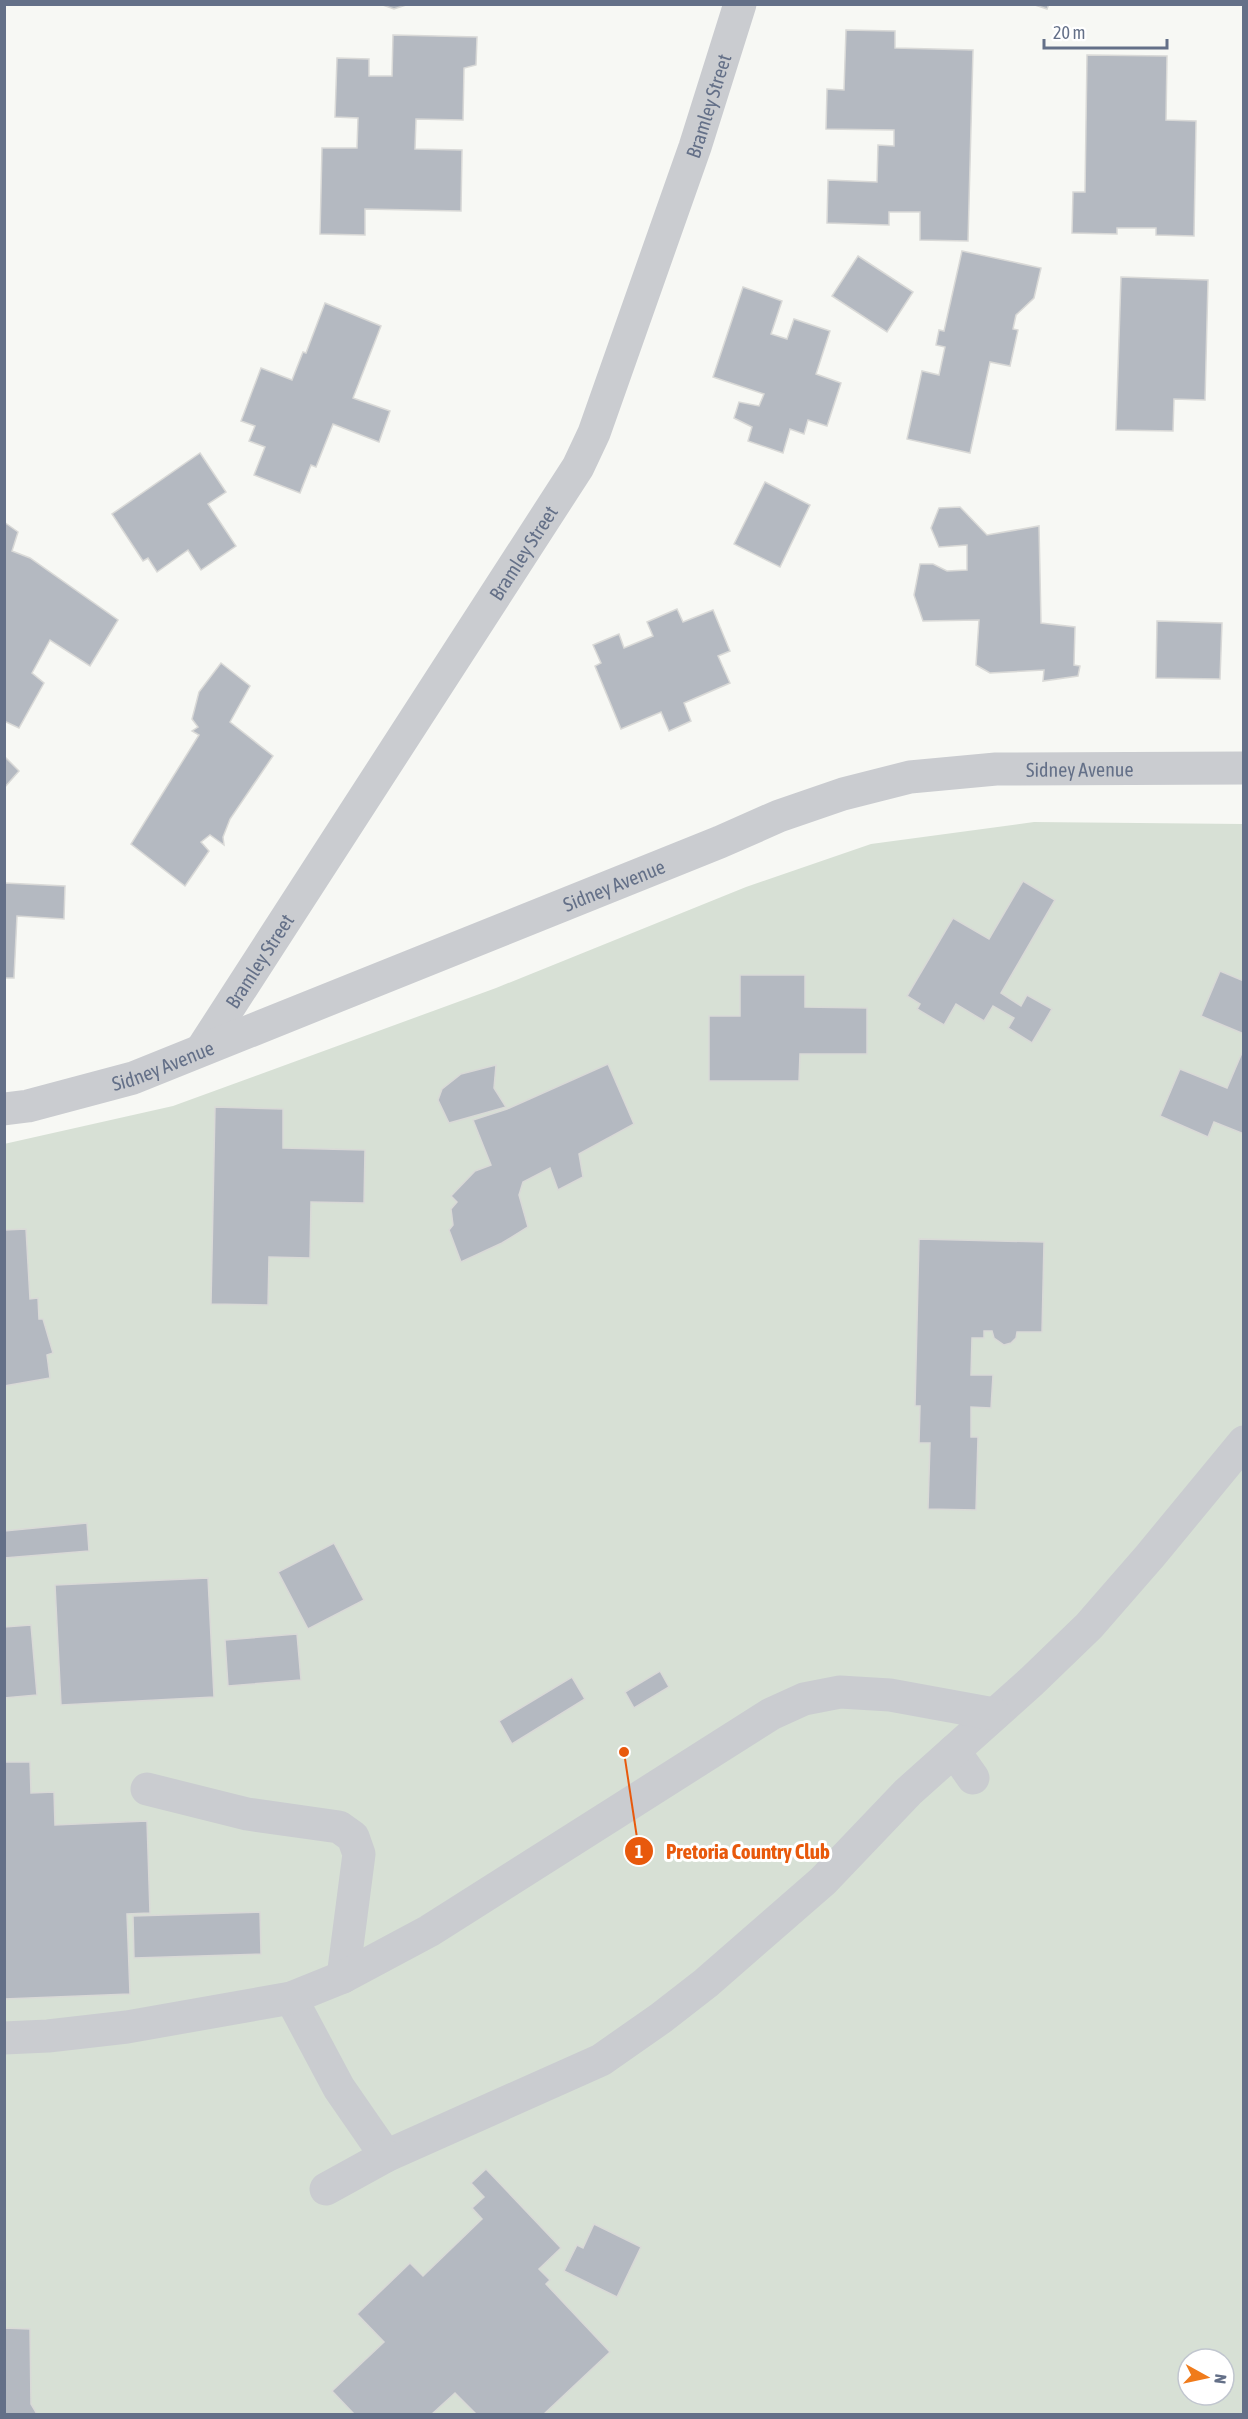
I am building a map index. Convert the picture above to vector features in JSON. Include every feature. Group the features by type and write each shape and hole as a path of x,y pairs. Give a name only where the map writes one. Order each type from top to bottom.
{"street":[{"name":"Bramley Street","path":"202,1049 578,467 594,433 695,147 740,4"},
{"name":"Sidney Avenue","path":"4,1109 28,1106 133,1078 720,843 779,816 843,794 910,777 996,769 1244,768"},
{"path":"326,2189 386,2156 601,2060 661,2018 739,1955 814,1889 908,1792 1089,1626 1244,1442"},
{"path":"4,2038 48,2036 127,2027 291,1998 343,1977 429,1930 771,1714 804,1700 840,1692 890,1695 994,1714"},
{"path":"954,1751 973,1778"},
{"path":"147,1790 247,1814 339,1827 353,1837 359,1854 343,1977"},
{"path":"291,1998 339,2088 386,2156"}],"shaded area":[{"path":"1034,822 1243,824 1243,2414 5,2414 4,1144 173,1106 496,988 746,887 871,844"}],"building":[{"path":"380,4 409,4 394,9"},
{"path":"1032,4 1049,4 1047,9"},
{"path":"846,30 895,31 895,48 973,50 968,241 920,240 920,212 889,212 889,225 827,223 828,180 877,182 878,145 894,146 894,130 826,129 827,89 844,90"},
{"path":"393,35 477,37 476,65 464,68 463,120 416,119 415,149 462,150 461,211 365,209 365,235 320,234 322,148 357,148 358,118 335,117 337,58 369,59 369,76 392,76"},
{"path":"1087,55 1167,56 1166,120 1196,121 1194,236 1156,235 1156,228 1117,228 1117,234 1072,233 1073,192 1085,192"},
{"path":"962,251 1041,268 1034,298 1016,315 1013,329 1018,330 1010,366 990,362 970,453 907,439 922,371 939,375 945,347 936,345 939,330 944,331"},
{"path":"858,256 913,292 887,332 832,296"},
{"path":"1121,277 1208,280 1205,400 1174,399 1173,431 1116,430"},
{"path":"743,287 782,301 771,334 787,339 794,319 830,331 816,374 841,383 827,426 808,420 804,434 790,429 783,453 748,441 752,427 734,418 739,402 759,406 764,394 713,377"},
{"path":"325,303 381,326 353,398 390,411 379,442 333,424 316,467 311,465 300,493 254,475 265,447 249,441 255,426 241,421 261,368 292,380 303,352 306,353"},
{"path":"200,453 226,492 208,504 236,546 201,570 188,550 157,572 148,558 143,561 112,514"},
{"path":"765,482 810,505 780,567 734,544"},
{"path":"960,507 987,535 1039,526 1041,623 1075,627 1074,665 1080,666 1078,676 1043,681 1044,670 990,673 976,665 979,620 923,621 914,595 920,564 933,564 947,571 967,570 967,545 939,547 931,528 939,508"},
{"path":"4,522 18,532 12,551 30,558 118,620 90,666 50,640 32,673 44,683 19,728 4,721"},
{"path":"677,609 683,622 713,610 730,651 718,656 730,683 684,703 691,721 669,731 661,712 621,729 595,666 601,663 593,645 619,634 624,648 653,636 647,622"},
{"path":"1157,621 1222,623 1220,679 1156,678"},
{"path":"221,663 250,686 230,722 273,756 230,819 223,837 224,845 210,835 201,842 209,851 185,886 131,844 199,735 192,731 198,727 192,719 199,692"},
{"path":"4,756 19,771 4,788"},
{"path":"1023,881 1055,900 1001,993 1021,1006 1027,995 1052,1009 1032,1043 1008,1028 1014,1018 993,1006 984,1021 956,1004 944,1025 917,1009 920,1004 907,996 953,918 989,939"},
{"path":"4,883 65,886 64,919 17,916 14,978 4,978"},
{"path":"1220,971 1244,981 1244,1034 1201,1016"},
{"path":"740,975 805,975 805,1007 867,1008 867,1054 800,1054 799,1081 709,1081 709,1016 740,1016"},
{"path":"1244,1048 1244,1134 1214,1122 1208,1137 1160,1116 1180,1069 1227,1088"},
{"path":"608,1064 634,1124 579,1154 583,1177 558,1190 550,1168 523,1182 519,1195 528,1227 502,1243 461,1262 449,1230 453,1225 451,1209 457,1202 451,1196 475,1171 491,1165 473,1120 507,1109"},
{"path":"496,1065 494,1088 506,1107 449,1123 438,1100 442,1089 461,1074"},
{"path":"215,1107 283,1109 283,1148 365,1150 364,1203 311,1202 310,1258 269,1257 268,1305 211,1304"},
{"path":"26,1229 30,1299 38,1298 39,1319 43,1319 53,1353 47,1355 50,1378 4,1386 4,1230"},
{"path":"919,1239 1044,1242 1042,1332 1017,1332 1016,1338 1011,1343 1004,1345 994,1338 992,1331 984,1331 984,1338 972,1338 971,1375 993,1375 991,1408 971,1407 971,1437 978,1437 976,1510 928,1509 930,1443 919,1443 920,1406 915,1406"},
{"path":"87,1523 89,1551 4,1558 4,1531"},
{"path":"334,1543 364,1600 308,1629 278,1572"},
{"path":"208,1578 214,1697 61,1705 55,1585"},
{"path":"31,1625 37,1695 4,1698 4,1627"},
{"path":"297,1634 301,1680 228,1686 225,1640"},
{"path":"660,1671 669,1687 634,1708 625,1692"},
{"path":"572,1677 585,1699 512,1744 499,1721"},
{"path":"4,1762 30,1762 31,1793 54,1792 55,1825 147,1821 150,1913 127,1914 130,1994 4,1999"},
{"path":"260,1912 261,1954 134,1958 133,1916"},
{"path":"486,2169 561,2248 539,2269 550,2280 546,2284 610,2352 544,2414 476,2414 455,2393 432,2414 354,2414 332,2391 384,2342 357,2314 410,2263 423,2276 482,2219 472,2208 484,2197 471,2183"},
{"path":"594,2224 641,2247 617,2297 564,2271 577,2245 583,2248"},
{"path":"4,2328 30,2329 31,2404 37,2414 4,2414"}],"place":[{"name":"Pretoria Country Club","path":"624,1752"}]}
